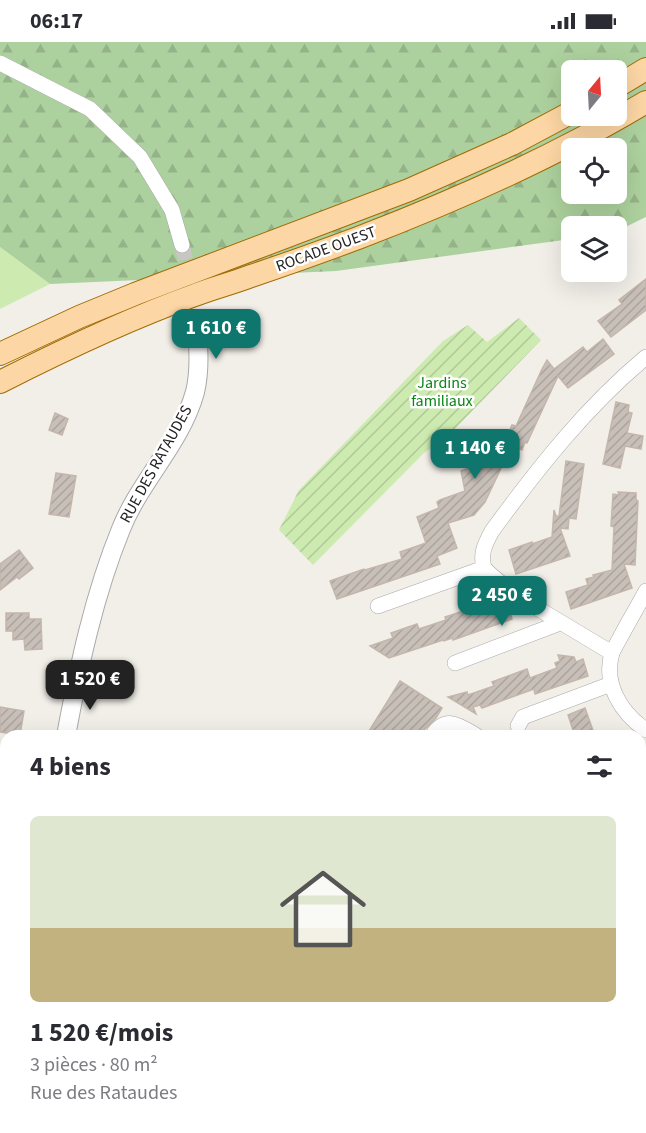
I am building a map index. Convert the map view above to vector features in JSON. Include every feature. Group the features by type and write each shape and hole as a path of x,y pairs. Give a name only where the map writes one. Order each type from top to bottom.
{"main road":[{"path":"627,80 646,69"},
{"name":"ROCADE OUEST","path":"0,382 155,310 358,238 481,187 581,138 646,102"},
{"name":"ROCADE OUEST","path":"0,354 135,294 409,190 512,144 561,118"}],"street":[{"path":"0,63 90,109 140,157 172,210 182,245"},
{"name":"RUE DES RATAUDES","path":"67,730 91,619 110,555 127,515 189,410 198,372 197,329"},
{"path":"612,653 560,623 494,579 484,568 482,551 499,522 566,435 646,357"},
{"path":"378,606 484,568"},
{"path":"646,591 612,653 610,671 611,684 619,704 628,715 646,729"},
{"path":"455,663 560,623"},
{"path":"518,726 523,717 611,684"},
{"path":"437,730 447,723 454,723 466,730"}],"green space":[{"path":"0,42 646,42 646,217 627,226 627,216 561,216 561,240 336,271 50,284 0,247"},
{"path":"0,247 50,284 0,309"},
{"name":"Jardins familiaux","path":"519,318 541,340 442,442 425,452 313,565 279,530 299,490 443,341 468,325 487,342"}],"building":[{"path":"646,279 646,310 611,337 598,321 622,304 619,300"},
{"path":"603,339 614,354 568,388 558,376 527,443 525,442 522,450 512,445 485,502 474,515 448,523 457,548 437,556 440,564 337,599 330,581 402,559 400,552 426,543 417,517 439,508 437,502 440,500 465,491 461,471 474,466 481,454 487,456 499,430 508,434 512,425 516,426 547,360 554,369 583,347 587,352"},
{"path":"616,402 629,405 628,412 632,413 627,433 643,436 641,449 625,446 620,468 603,464"},
{"path":"55,413 68,419 62,435 49,430"},
{"path":"566,461 584,464 576,519 569,518 568,529 560,528 570,556 516,574 509,550 552,537 554,510 556,516 559,516"},
{"path":"56,473 76,476 69,517 49,514"},
{"path":"618,492 636,493 638,501 635,565 624,564 632,588 571,609 566,592 588,585 586,579 594,577 593,575 612,570 613,494 620,495"},
{"path":"19,550 33,568 0,590 0,564"},
{"path":"500,604 501,608 508,605 512,619 453,640 452,638 443,640 389,658 370,646 393,638 391,633 417,624 419,629 446,620 445,617 479,606 481,611"},
{"path":"6,613 29,613 29,619 41,619 42,649 25,650 24,639 13,640 13,631 6,631"},
{"path":"558,655 574,657 576,662 583,659 588,676 535,694 534,689 482,708 480,705 473,707 476,714 448,697 467,692 468,695 494,686 492,682 527,669 530,678 557,668 555,663 560,661"},
{"path":"400,681 442,708 424,730 370,730"},
{"path":"0,707 24,711 21,730 0,730"},
{"path":"585,708 593,730 573,730 568,715"}],"tunnel":[{"path":"182,245 192,288 197,329"}]}
